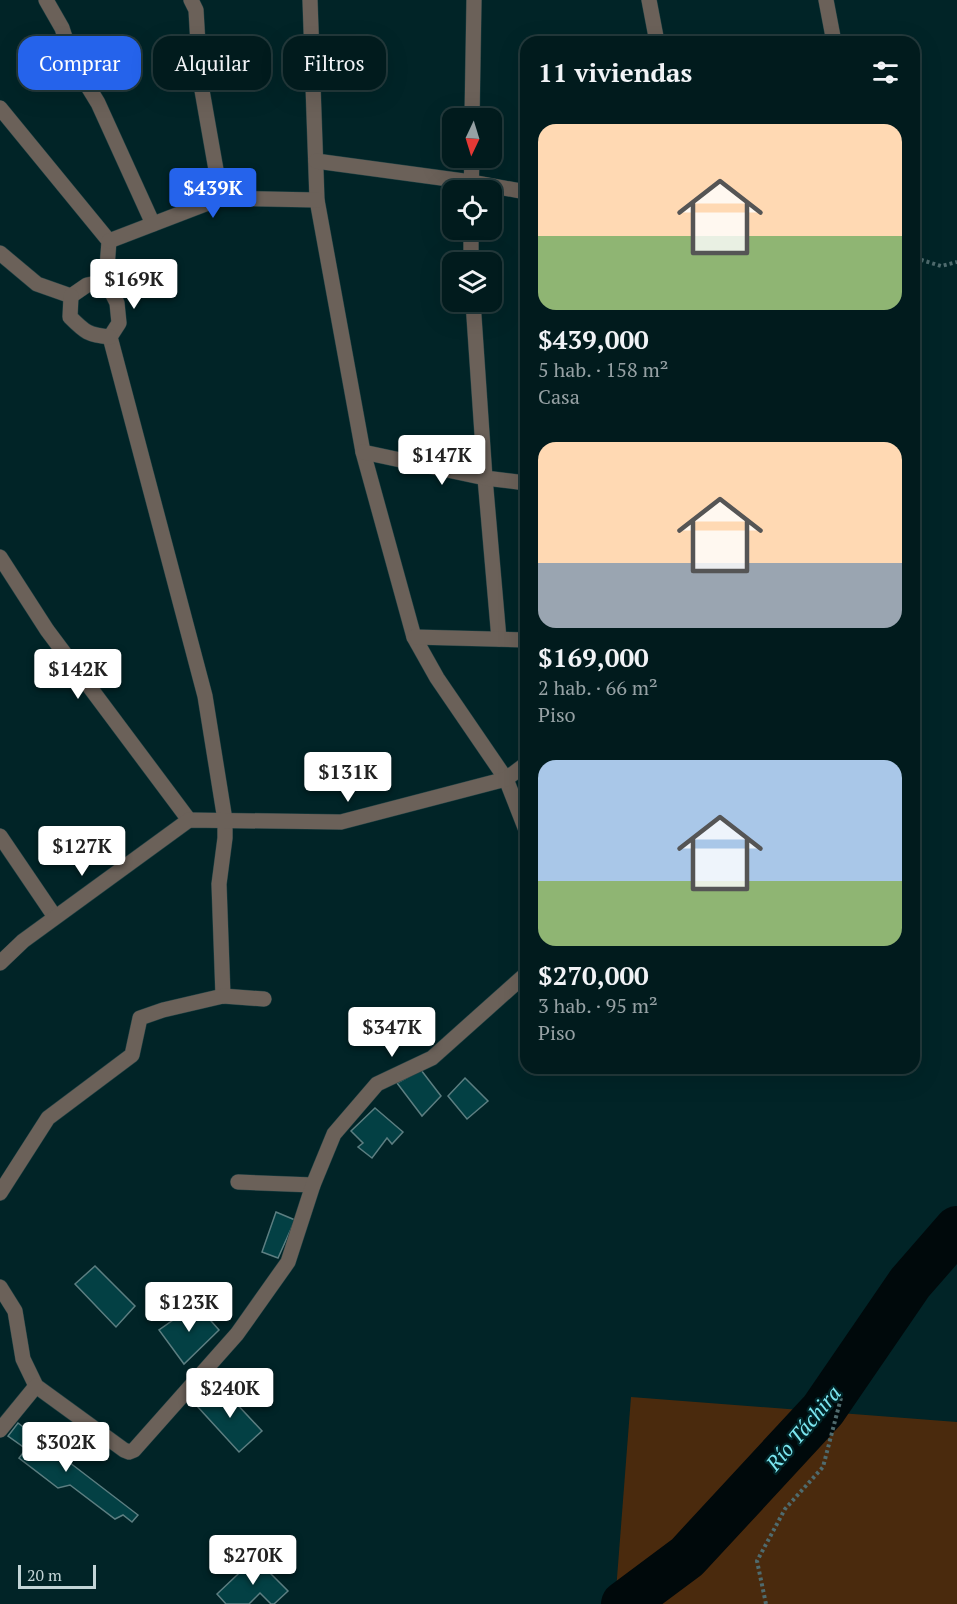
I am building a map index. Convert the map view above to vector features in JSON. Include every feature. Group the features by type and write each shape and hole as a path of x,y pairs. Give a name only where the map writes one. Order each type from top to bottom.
{"street":[{"path":"46,0 62,28 73,62 98,104 153,224"},
{"path":"191,0 196,10 200,80 221,198"},
{"path":"309,0 317,200 363,452 414,638 437,678 506,779 520,815"},
{"path":"472,108 474,0"},
{"path":"650,0 656,36"},
{"path":"826,0 833,36"},
{"path":"0,108 109,241 106,281 117,303 119,323 110,337 205,696 225,820 219,884 223,996"},
{"path":"316,161 442,181"},
{"path":"502,189 520,191"},
{"path":"109,241 221,198 317,200"},
{"path":"0,253 37,284 71,296"},
{"path":"71,296 87,285 106,281"},
{"path":"71,296 70,317 93,336 110,337"},
{"path":"474,312 499,639"},
{"path":"363,452 485,478 520,482"},
{"path":"0,557 47,630 189,820"},
{"path":"414,638 520,640"},
{"path":"0,963 55,917 189,820 341,822 506,779 520,768"},
{"path":"0,836 55,917"},
{"path":"0,1287 15,1311 23,1359 36,1386 124,1450 129,1452 134,1450 237,1334 288,1262 313,1185 334,1134 377,1084 432,1058 520,979"},
{"path":"0,1193 48,1118 132,1055 140,1018 223,996 264,999"},
{"path":"238,1182 313,1185"},
{"path":"0,1430 36,1386"}],"path":[{"path":"920,260 941,266 957,262"},
{"path":"766,1604 758,1561 785,1509 823,1467 841,1398"}],"shaded area":[{"path":"631,1397 957,1422 957,1604 615,1604"}],"building":[{"path":"421,1070 441,1096 422,1116 397,1083"},
{"path":"465,1078 488,1101 467,1119 448,1096"},
{"path":"375,1108 403,1132 392,1144 387,1138 372,1158 358,1147 363,1143 351,1131"},
{"path":"276,1212 295,1220 278,1258 262,1252"},
{"path":"95,1266 135,1306 116,1327 75,1284"},
{"path":"196,1304 219,1330 184,1364 159,1330"},
{"path":"220,1386 262,1431 239,1452 197,1406"},
{"path":"18,1423 138,1515 132,1522 123,1515 115,1519 70,1485 58,1488 19,1458 26,1449 8,1436"},
{"path":"255,1558 288,1591 274,1604 271,1604 260,1593 249,1604 226,1604 217,1594"}],"waterway":[{"name":"Río Táchira","path":"624,1604 687,1557 823,1410 910,1283 957,1229"}]}
